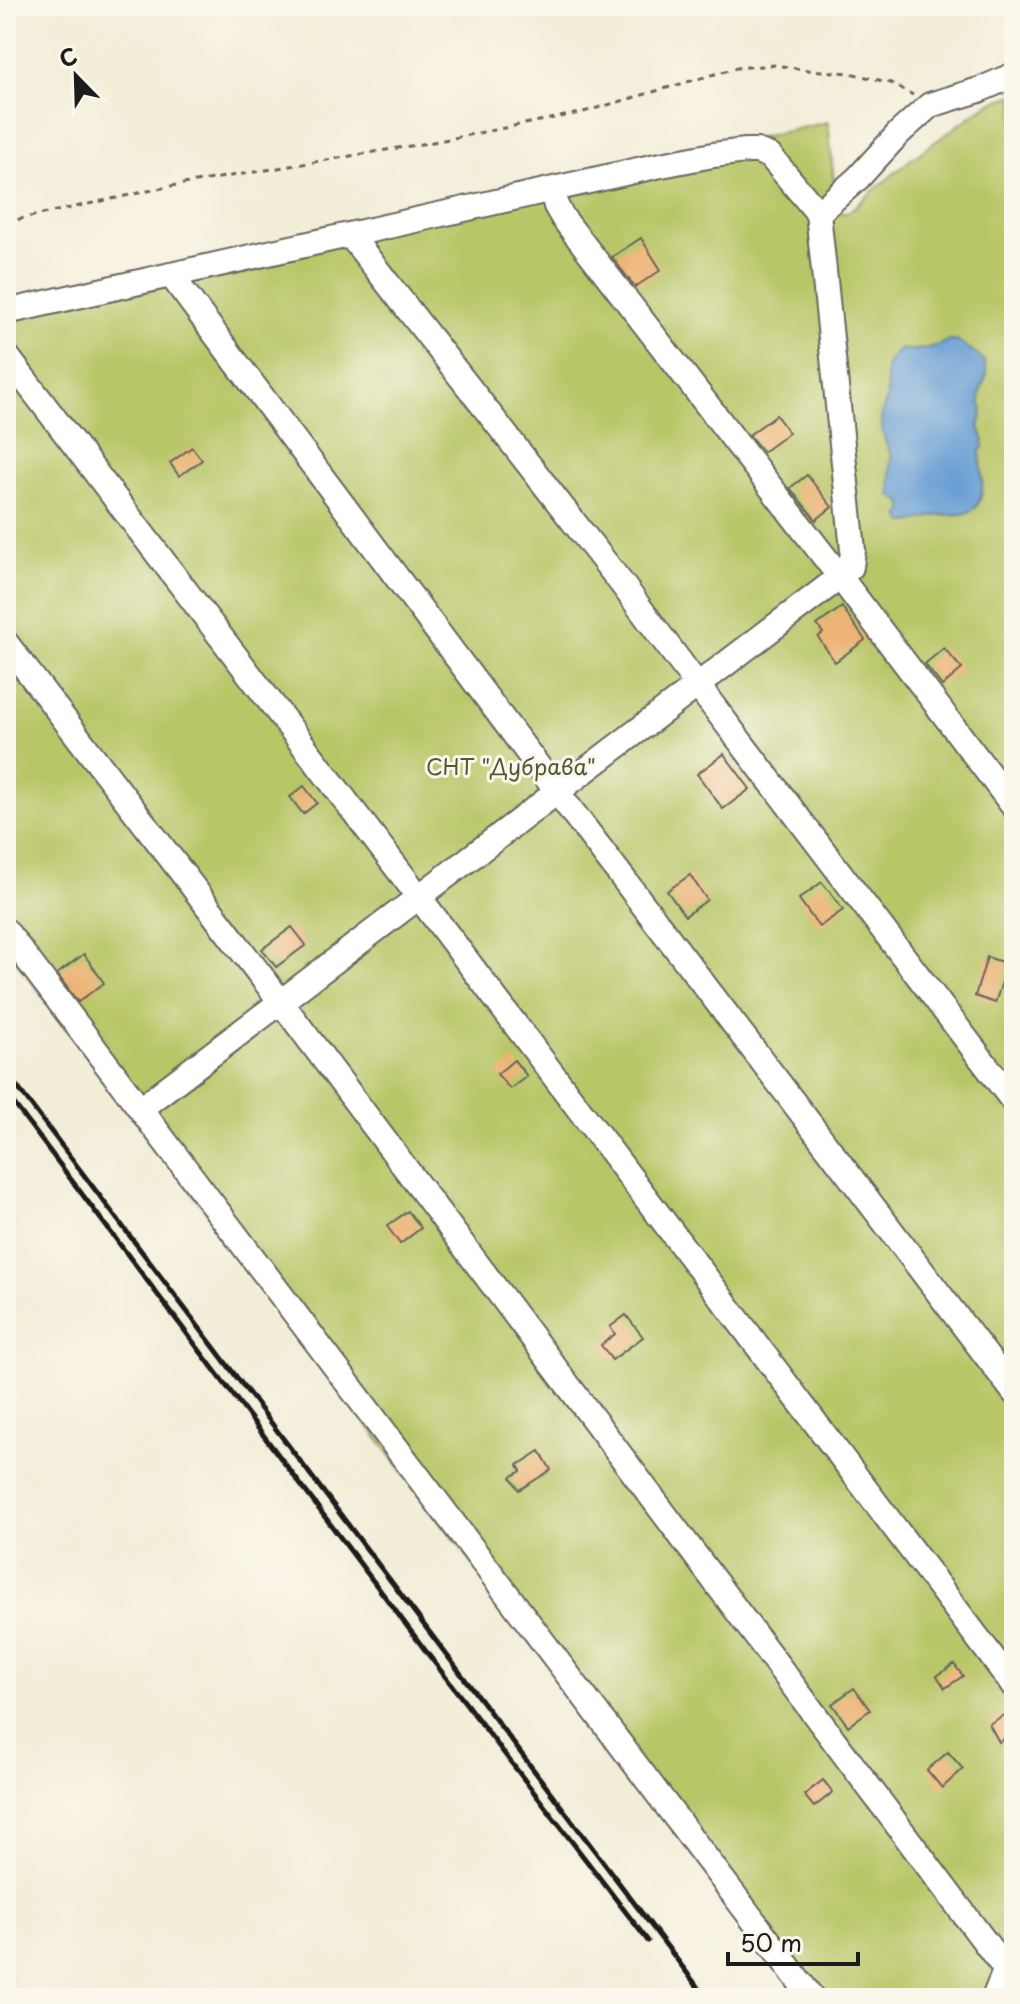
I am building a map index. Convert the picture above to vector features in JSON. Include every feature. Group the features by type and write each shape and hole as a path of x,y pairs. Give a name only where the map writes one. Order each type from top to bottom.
{"street":[{"path":"818,213 858,178 899,133 930,105 1014,75"},
{"path":"6,312 713,155 757,151 770,156 818,213 853,550 851,567 141,1108"},
{"path":"552,190 563,218 1014,807"},
{"path":"350,235 622,584 1014,1102"},
{"path":"171,275 558,793 1014,1392"},
{"path":"6,355 1014,1686"},
{"path":"6,643 1010,1959 994,1998"},
{"path":"6,931 812,1998"}],"path":[{"path":"6,222 171,186 428,143 580,113 736,68 775,65 850,73 891,83 930,105"}],"green space":[{"name":"СНТ \"Дубрава\"","path":"1014,95 1014,1975 1005,1998 802,1998 6,947 6,307 828,122 837,212 847,213 910,160 988,104"}],"water":[{"path":"957,340 983,359 987,375 980,392 983,410 979,428 984,446 980,451 981,495 974,509 966,513 904,523 900,516 904,511 902,502 891,495 892,457 881,424 887,398 887,364 901,349 926,349"}],"building":[{"path":"641,238 661,270 635,287 612,257"},
{"path":"776,415 789,433 763,452 749,435"},
{"path":"192,447 202,460 179,476 170,463"},
{"path":"807,475 832,507 816,520 790,488"},
{"path":"842,607 865,640 835,662 818,637 823,633 817,625"},
{"path":"944,648 962,669 942,686 925,664"},
{"path":"724,754 750,789 723,809 697,774"},
{"path":"304,786 317,803 303,814 290,797"},
{"path":"690,875 707,900 685,916 667,891"},
{"path":"822,882 843,910 819,927 799,899"},
{"path":"292,927 306,945 276,967 262,949"},
{"path":"84,954 104,983 78,1002 57,974"},
{"path":"987,957 1008,964 995,1003 975,996"},
{"path":"514,1060 527,1076 510,1089 497,1074"},
{"path":"408,1211 421,1228 400,1244 387,1226"},
{"path":"626,1315 643,1337 612,1360 601,1345 615,1334 610,1327"},
{"path":"540,1451 551,1470 519,1490 511,1477 521,1471 518,1465"},
{"path":"954,1664 963,1676 945,1688 937,1676"},
{"path":"854,1688 870,1710 848,1726 832,1704"},
{"path":"1014,1709 1014,1733 999,1742 989,1724"},
{"path":"948,1752 963,1769 942,1788 927,1770"},
{"path":"823,1780 833,1792 814,1807 804,1795"}],"railway":[{"path":"6,1072 706,1998"},
{"path":"6,1093 648,1941"}]}
